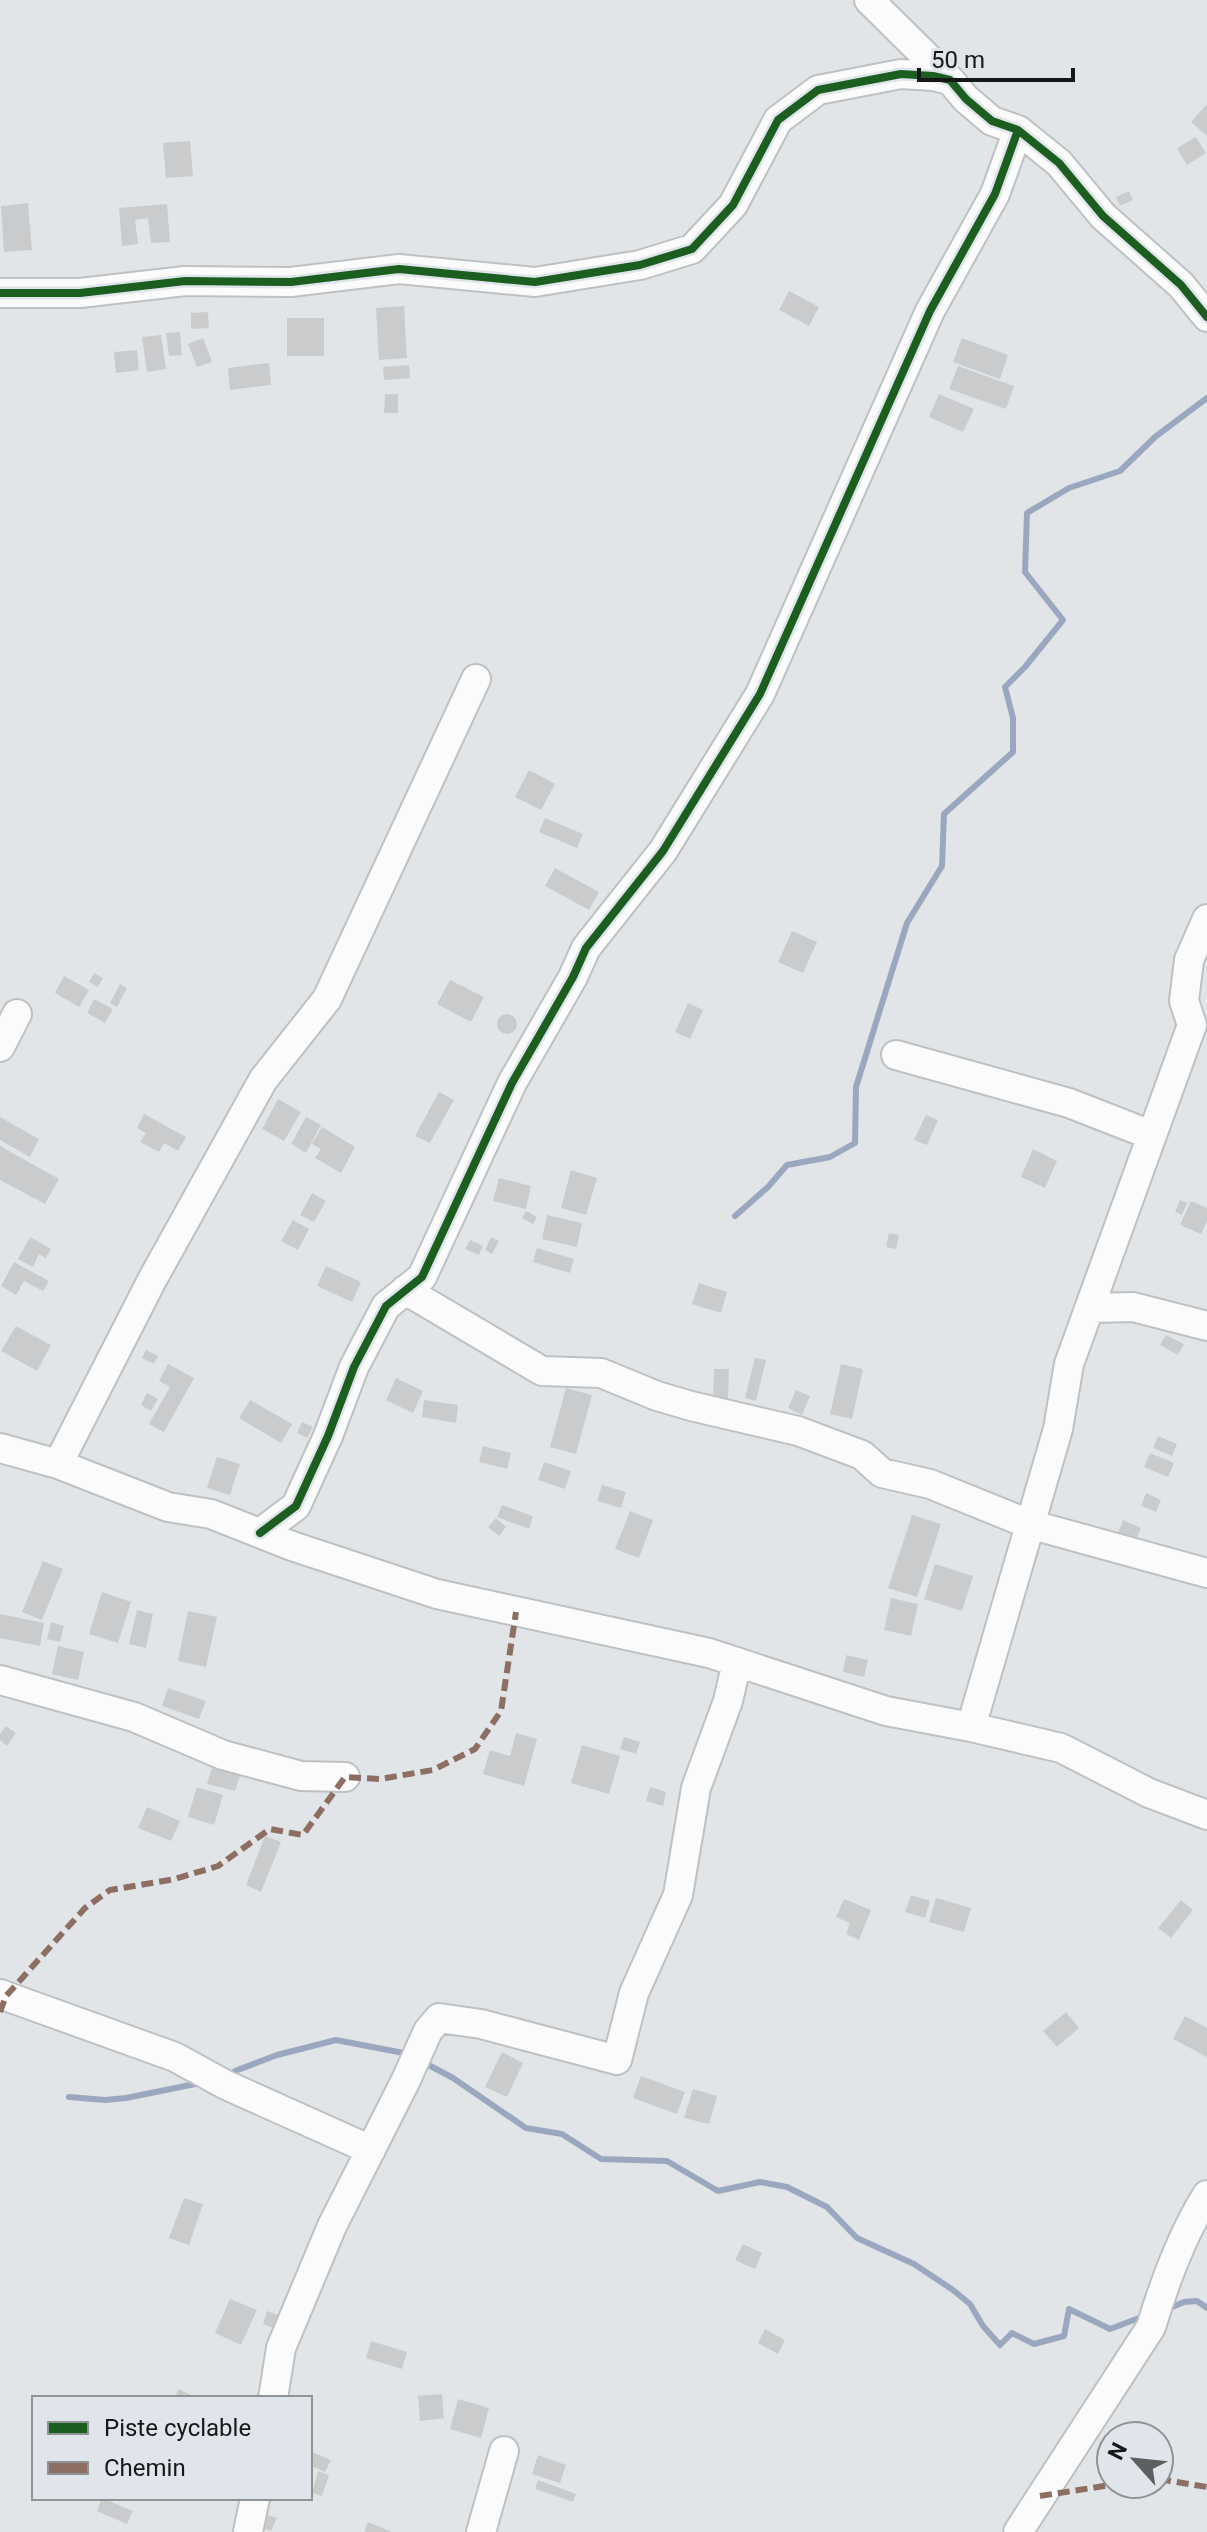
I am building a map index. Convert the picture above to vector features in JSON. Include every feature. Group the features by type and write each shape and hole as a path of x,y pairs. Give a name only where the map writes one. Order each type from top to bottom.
{"street":[{"path":"869,0 966,99 992,121 1018,130 1059,163 1103,216 1181,285 1207,317"},
{"path":"0,293 80,293 185,281 291,282 399,269 535,282 640,265 692,249 733,205 778,120 818,90 901,74 950,80"},
{"path":"260,1533 296,1506 328,1436 354,1367 386,1306 422,1277 512,1083 573,977 586,948 663,851 760,694 930,311 995,194 1018,130"},
{"path":"58,1464 152,1280 263,1080 327,999 476,679"},
{"path":"971,1727 1058,1429 1069,1364 1192,1025 1184,1001 1189,960 1207,919"},
{"path":"0,1047 17,1014"},
{"path":"896,1055 1069,1103 1151,1135"},
{"path":"405,1290 542,1371 601,1373 657,1396 798,1431 862,1455 882,1473 930,1484 1029,1524 1207,1573"},
{"path":"1090,1308 1133,1307 1207,1326"},
{"path":"0,1448 58,1464 168,1507 211,1514 437,1594 709,1653 886,1711 1061,1748 1149,1793 1207,1815"},
{"path":"273,2396 281,2348 332,2226 428,2031 439,2018 481,2024 617,2060 634,1993 678,1895 696,1788 728,1701 737,1662"},
{"path":"0,1680 134,1717 223,1755 301,1776 345,1777"},
{"path":"0,1994 175,2057 226,2085 371,2150"},
{"path":"1018,2532 1155,2314 1195,2214 1207,2195"},
{"path":"481,2532 504,2451"},
{"path":"248,2532 255,2500"}],"building":[{"path":"1207,104 1207,136 1191,122"},
{"path":"1196,137 1206,153 1187,165 1177,148"},
{"path":"190,141 193,176 166,178 163,143"},
{"path":"1129,191 1133,200 1120,206 1116,197"},
{"path":"28,203 32,250 4,252 1,206"},
{"path":"167,204 170,242 151,243 148,218 135,220 138,244 122,246 119,208"},
{"path":"789,291 819,307 809,326 779,310"},
{"path":"404,306 407,358 379,360 376,308"},
{"path":"208,312 209,328 191,329 191,313"},
{"path":"287,318 324,318 324,356 287,356"},
{"path":"180,332 182,355 169,356 166,333"},
{"path":"161,335 166,369 147,372 142,337"},
{"path":"203,338 212,362 197,367 188,344"},
{"path":"962,338 1008,355 1000,379 953,362"},
{"path":"137,350 139,370 116,373 114,352"},
{"path":"269,363 271,385 230,390 228,368"},
{"path":"409,365 410,378 384,380 383,367"},
{"path":"958,366 1014,386 1006,409 949,389"},
{"path":"385,394 398,394 398,413 384,413"},
{"path":"939,394 974,409 963,432 929,417"},
{"path":"529,770 555,784 541,810 515,797"},
{"path":"545,818 583,834 577,848 539,832"},
{"path":"555,868 599,892 589,910 545,886"},
{"path":"792,931 817,942 803,973 778,962"},
{"path":"94,973 103,978 98,987 89,982"},
{"path":"64,976 89,990 79,1007 55,993"},
{"path":"450,980 484,997 471,1022 437,1004"},
{"path":"120,984 127,988 117,1007 110,1003"},
{"path":"94,999 113,1009 105,1023 87,1013"},
{"path":"688,1003 703,1010 690,1039 675,1032"},
{"path":"507,1014 514,1017 517,1024 514,1031 507,1034 500,1031 497,1024 500,1017"},
{"path":"439,1092 454,1100 430,1143 415,1136"},
{"path":"278,1099 301,1112 284,1141 262,1129"},
{"path":"144,1114 186,1137 178,1151 164,1143 159,1152 140,1142 146,1133 137,1128"},
{"path":"926,1115 938,1120 927,1145 914,1140"},
{"path":"0,1117 39,1139 30,1157 0,1140"},
{"path":"306,1117 321,1125 306,1153 291,1144"},
{"path":"322,1127 355,1147 341,1173 315,1158 321,1149 312,1144"},
{"path":"0,1146 59,1179 45,1204 0,1180"},
{"path":"1033,1149 1057,1161 1045,1188 1021,1177"},
{"path":"571,1170 597,1178 586,1215 561,1208"},
{"path":"499,1178 531,1186 526,1209 493,1201"},
{"path":"312,1193 326,1201 314,1222 300,1215"},
{"path":"1180,1200 1187,1203 1182,1215 1175,1212"},
{"path":"1191,1201 1207,1208 1207,1221 1201,1234 1180,1225"},
{"path":"526,1211 537,1217 533,1224 522,1218"},
{"path":"547,1215 582,1223 577,1247 542,1239"},
{"path":"293,1220 309,1229 298,1250 281,1241"},
{"path":"889,1233 899,1235 896,1249 886,1247"},
{"path":"30,1237 51,1249 46,1258 39,1254 33,1267 18,1259"},
{"path":"491,1237 499,1241 492,1254 485,1250"},
{"path":"470,1240 483,1246 479,1255 465,1249"},
{"path":"537,1248 574,1259 570,1273 533,1262"},
{"path":"14,1262 49,1281 43,1291 24,1281 16,1295 1,1286"},
{"path":"326,1266 361,1282 352,1302 317,1286"},
{"path":"699,1283 727,1292 721,1313 692,1304"},
{"path":"16,1326 51,1345 37,1371 1,1351"},
{"path":"1166,1335 1184,1344 1178,1355 1160,1345"},
{"path":"146,1350 158,1356 154,1364 142,1358"},
{"path":"755,1358 766,1360 756,1401 745,1398"},
{"path":"168,1364 194,1378 164,1432 149,1424 170,1387 159,1381"},
{"path":"841,1364 863,1369 852,1419 830,1414"},
{"path":"714,1369 729,1369 728,1398 713,1397"},
{"path":"396,1378 423,1391 413,1413 386,1400"},
{"path":"566,1388 592,1395 576,1454 550,1447"},
{"path":"796,1390 810,1396 802,1415 788,1408"},
{"path":"147,1393 158,1399 151,1411 141,1405"},
{"path":"250,1400 292,1424 281,1443 239,1418"},
{"path":"424,1400 458,1405 456,1423 422,1417"},
{"path":"302,1422 313,1427 307,1438 297,1433"},
{"path":"1158,1436 1177,1444 1172,1456 1153,1448"},
{"path":"483,1446 511,1453 507,1469 479,1462"},
{"path":"1150,1453 1174,1463 1168,1477 1144,1467"},
{"path":"217,1457 240,1464 230,1495 207,1488"},
{"path":"544,1462 571,1471 565,1489 538,1480"},
{"path":"602,1485 626,1492 621,1508 597,1501"},
{"path":"1146,1493 1161,1500 1156,1512 1141,1506"},
{"path":"502,1505 533,1516 529,1529 497,1517"},
{"path":"630,1511 653,1520 639,1558 615,1549"},
{"path":"912,1515 941,1524 917,1597 888,1588"},
{"path":"496,1518 506,1527 499,1536 488,1527"},
{"path":"1123,1520 1141,1528 1136,1540 1118,1533"},
{"path":"43,1561 63,1569 42,1620 22,1612"},
{"path":"935,1564 973,1576 962,1611 924,1599"},
{"path":"102,1592 131,1602 118,1643 89,1634"},
{"path":"891,1598 918,1604 911,1636 884,1630"},
{"path":"137,1610 153,1614 146,1648 129,1644"},
{"path":"188,1611 217,1617 206,1667 178,1661"},
{"path":"0,1614 44,1623 40,1646 0,1638"},
{"path":"51,1622 64,1626 60,1642 47,1639"},
{"path":"58,1646 84,1652 78,1680 52,1674"},
{"path":"846,1655 868,1660 864,1677 843,1672"},
{"path":"168,1688 206,1701 199,1719 162,1706"},
{"path":"6,1726 16,1733 7,1746 0,1740"},
{"path":"516,1733 537,1739 524,1786 483,1774 490,1750 510,1756"},
{"path":"624,1737 640,1742 636,1754 620,1749"},
{"path":"582,1745 620,1756 609,1794 571,1783"},
{"path":"212,1768 240,1775 235,1791 207,1784"},
{"path":"197,1787 223,1795 214,1825 188,1817"},
{"path":"650,1787 666,1792 663,1806 646,1801"},
{"path":"147,1807 180,1821 171,1841 138,1828"},
{"path":"265,1836 281,1842 261,1892 246,1885"},
{"path":"911,1895 930,1901 925,1918 905,1912"},
{"path":"936,1898 971,1908 964,1932 929,1922"},
{"path":"844,1899 871,1910 859,1940 846,1934 850,1923 836,1917"},
{"path":"1181,1900 1193,1910 1171,1938 1158,1928"},
{"path":"1066,2012 1079,2028 1057,2047 1043,2031"},
{"path":"1185,2016 1207,2028 1207,2057 1173,2039"},
{"path":"502,2052 523,2063 507,2097 485,2087"},
{"path":"641,2076 685,2092 677,2114 633,2098"},
{"path":"693,2089 717,2096 709,2124 684,2118"},
{"path":"184,2198 203,2204 189,2245 169,2238"},
{"path":"743,2244 762,2253 755,2269 735,2260"},
{"path":"230,2299 257,2310 241,2345 215,2333"},
{"path":"267,2311 280,2316 275,2329 263,2324"},
{"path":"765,2329 785,2340 778,2354 758,2343"},
{"path":"371,2341 407,2352 402,2369 366,2358"},
{"path":"179,2389 192,2396 175,2396"},
{"path":"442,2394 444,2418 420,2421 418,2396"},
{"path":"458,2399 489,2408 481,2438 450,2429"},
{"path":"312,2452 331,2460 325,2472 312,2466"},
{"path":"538,2455 566,2465 560,2483 532,2474"},
{"path":"318,2471 329,2475 322,2496 312,2493"},
{"path":"538,2480 576,2494 573,2502 535,2489"},
{"path":"101,2500 107,2500 133,2511 127,2524 97,2511"},
{"path":"261,2513 277,2518 271,2531 257,2526"},
{"path":"368,2522 392,2532 364,2532"}],"waterway":[{"path":"735,1216 768,1187 787,1165 830,1157 855,1143 856,1087 907,923 942,866 944,814 1013,752 1013,718 1005,687 1063,620 1025,572 1027,513 1069,488 1120,471 1155,437 1207,398"},
{"path":"231,2077 235,2071 277,2055 336,2040 409,2054"},
{"path":"423,2062 453,2078 526,2128 562,2134 601,2159 667,2161 718,2191 760,2182 787,2187 827,2207 857,2238 914,2264 953,2290 970,2304 983,2326 1000,2345 1012,2333 1034,2344 1064,2336 1069,2309 1110,2329 1147,2315"},
{"path":"69,2097 126,2098 200,2083"},
{"path":"1165,2310 1184,2302 1197,2301 1207,2308"}],"marked path":[{"path":"0,2012 6,1996 85,1908 110,1890 175,1879 218,1866 270,1829 303,1835 345,1777 380,1779 433,1770 475,1749 501,1711 516,1612"},
{"path":"1175,2482 1207,2487"},
{"path":"1040,2496 1095,2487"}],"cycle path":[{"path":"0,293 80,293 185,281 291,282 399,269 535,282 640,265 692,249 733,205 778,120 818,90 901,74 950,80 966,99 992,121 1018,130 1059,163 1103,216 1181,285 1207,317"},
{"path":"260,1533 296,1506 328,1436 354,1367 386,1306 422,1277 512,1083 573,977 586,948 663,851 760,694 930,311 995,194 1018,130"}]}
